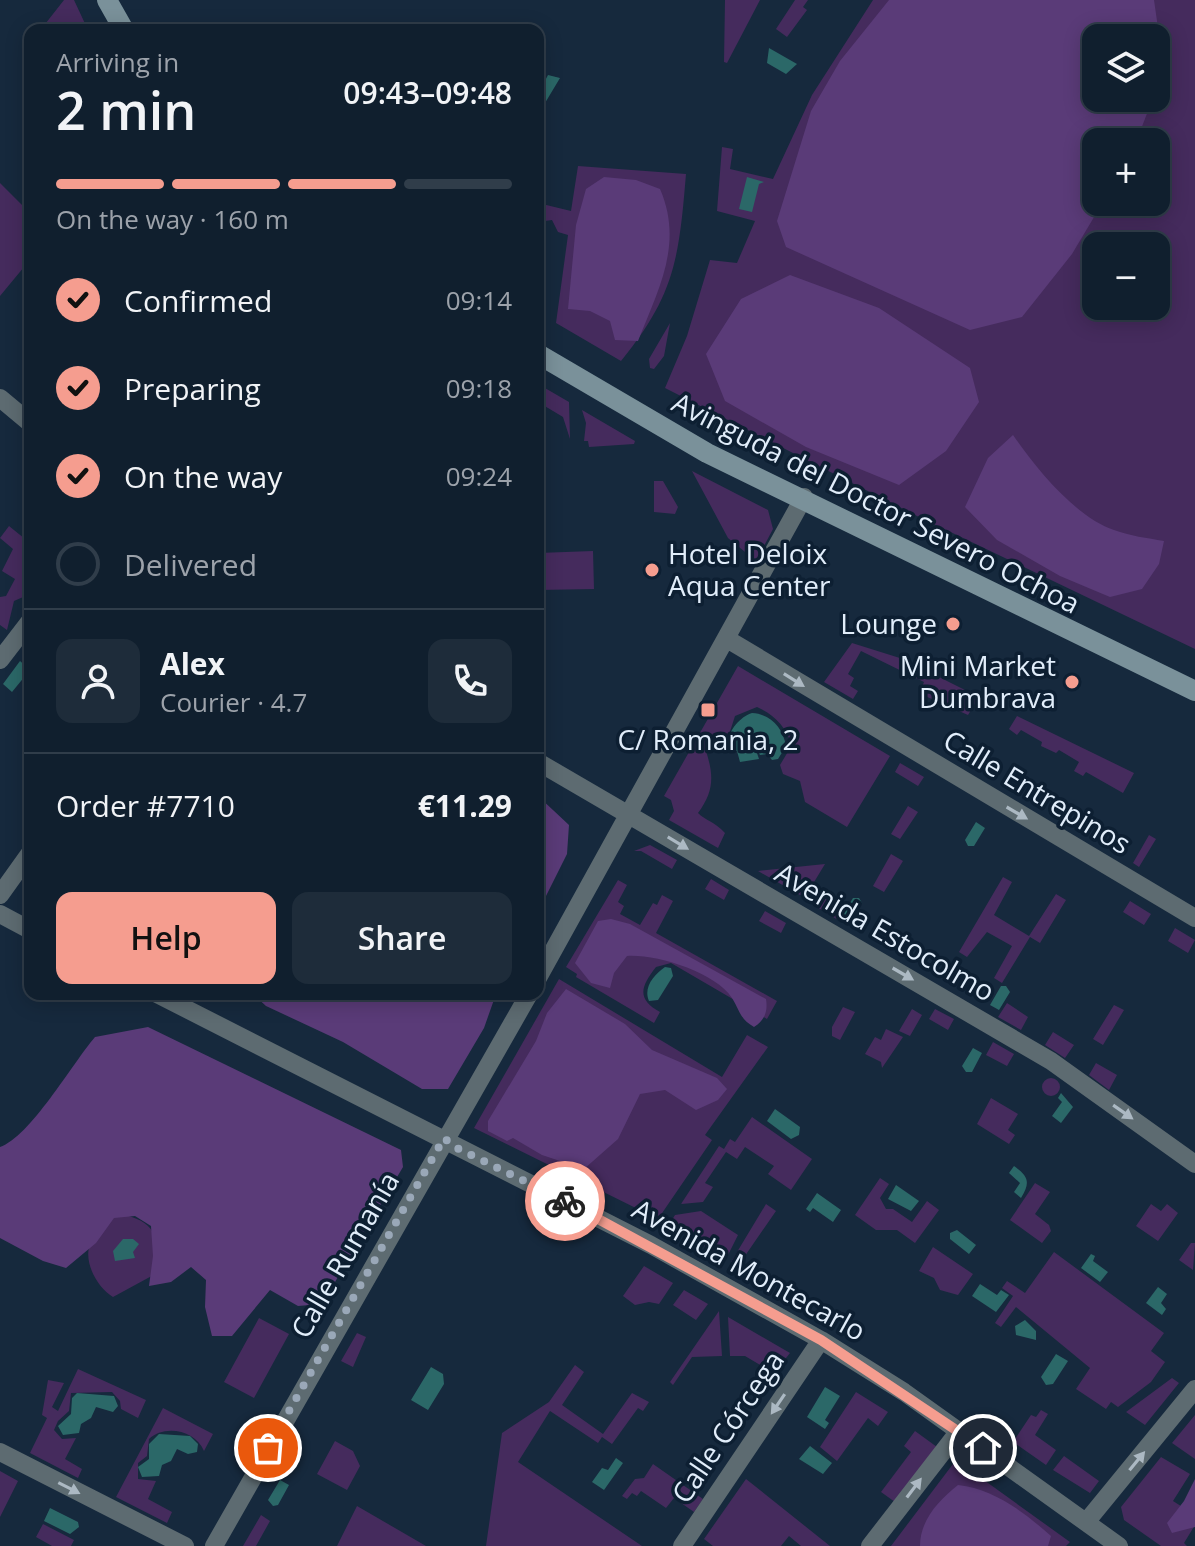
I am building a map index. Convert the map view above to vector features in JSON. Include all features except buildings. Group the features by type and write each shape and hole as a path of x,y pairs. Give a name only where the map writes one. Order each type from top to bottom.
{"street":[{"path":"107,0 121,24"},
{"name":"Avinguda del Doctor Severo Ochoa","path":"544,358 707,453 804,497 1007,601 1195,691"},
{"path":"0,398 24,418"},
{"path":"544,967 804,497"},
{"path":"0,660 24,629"},
{"name":"Calle Entrepinos","path":"727,639 1195,918"},
{"name":"Avenida Estocolmo","path":"544,765 1051,1061 1195,1164"},
{"path":"0,895 24,861"},
{"path":"0,914 24,927"},
{"name":"Avenida Montecarlo","path":"169,1000 651,1245 821,1340 959,1431 1119,1546"},
{"name":"Calle Rumanía","path":"214,1546 525,1000"},
{"name":"Calle Córcega","path":"682,1546 821,1340"},
{"path":"1087,1521 1195,1389"},
{"path":"870,1546 959,1431"},
{"path":"0,1452 185,1546"}],"shaded area":[{"path":"64,0 74,0 85,24 45,24"},
{"path":"725,0 760,0 727,63 724,62"},
{"path":"795,0 808,0 803,7 807,10 787,37 776,29"},
{"path":"873,0 1195,0 1195,649 917,516 665,388 687,336 710,260 737,263 755,221 717,211 722,147 733,149 730,169 773,179 812,95"},
{"path":"889,0 1154,0 1157,24 1082,24 1082,112 1148,112 1141,128 1082,128 1082,216 1095,216 1085,232 1082,232 1072,254 1022,317 970,330 786,247 777,221 811,111 840,61"},
{"path":"769,48 797,64 786,74 767,63"},
{"path":"548,75 560,78 544,105 544,83"},
{"path":"578,166 686,174 677,253 671,274 653,316 621,361 556,323 568,235 558,232 552,220 544,221 544,204 571,211"},
{"path":"604,177 636,180 660,189 667,209 670,229 666,266 638,341 615,340 610,321 590,311 568,309 576,225 586,189"},
{"path":"747,177 764,182 759,184 752,212 739,209"},
{"path":"0,183 24,207 24,267 0,296"},
{"path":"790,275 879,308 970,368 979,402 946,451 899,485 806,447 725,401 706,354 741,299"},
{"path":"670,323 664,356 654,369 650,368 649,359"},
{"path":"544,387 569,402 570,439 563,417 544,406"},
{"path":"582,410 635,441 634,444 589,447 588,441 584,441 586,423"},
{"path":"1013,435 1044,476 1085,514 1120,532 1164,541 1159,564 1142,589 1110,597 1060,576 997,540 965,507 988,458"},
{"path":"692,471 768,510 773,529 756,561 728,538"},
{"path":"654,481 663,481 678,507 675,514 654,512"},
{"path":"9,526 24,538 24,597 14,601 7,630 0,625 0,597 6,596 15,579 2,571 13,549 0,538"},
{"path":"593,551 594,589 544,590 544,553"},
{"path":"852,643 903,659 979,697 968,715 925,696 928,690 922,687 924,682 861,651 848,674 854,678 850,686 858,691 853,699 824,682"},
{"path":"20,661 24,665 24,677 12,692 3,684"},
{"path":"738,666 890,756 847,827 805,802 800,781 783,774 780,765 792,745 779,722 757,707 735,716 725,747 706,751 711,783 698,813 725,833 718,848 669,820 674,811 671,800 664,796"},
{"path":"752,713 770,719 782,733 786,746 778,759 772,760 767,754 760,755 754,744 759,759 740,762 737,751 729,748 729,737 734,727"},
{"path":"1017,716 1134,773 1123,793 1086,772 1083,776 1074,771 1079,762 1059,750 1056,753 1041,746 1042,742 1021,730 1017,735 1009,729"},
{"path":"900,763 924,777 918,786 895,772"},
{"path":"544,802 569,825 567,854 544,900"},
{"path":"908,806 918,812 900,839 891,834"},
{"path":"976,822 985,828 974,846 968,846 965,840"},
{"path":"1149,835 1156,839 1139,867 1133,863"},
{"path":"650,845 677,860 672,869 641,851 634,851"},
{"path":"891,854 903,861 884,892 873,886"},
{"path":"825,864 808,892 800,895 758,871"},
{"path":"1003,877 1012,882 994,915 1029,936 1056,894 1066,900 1040,943 1030,937 1002,983 994,978 1012,946 987,932 967,957 959,952"},
{"path":"711,879 729,890 724,900 705,889"},
{"path":"618,880 627,885 618,902 624,906 620,914 640,925 653,903 657,905 662,895 673,901 656,933 777,1001 767,1019 671,963 656,967 644,986 647,1002 660,1012 654,1023 576,977 577,974 566,967"},
{"path":"823,897 844,910 838,920 817,907"},
{"path":"853,898 859,898 862,903 851,921 842,916"},
{"path":"1130,901 1151,914 1144,925 1123,912"},
{"path":"765,911 786,923 781,933 759,921"},
{"path":"611,919 630,924 766,999 763,1018 754,1027 743,1018 724,989 712,980 684,966 653,958 627,956 614,973 610,988 591,983 575,963 598,921"},
{"path":"1175,928 1195,940 1188,953 1168,941"},
{"path":"665,967 671,968 673,976 658,1000 649,1001 649,986"},
{"path":"559,979 722,1077 747,1035 768,1047 705,1135 712,1140 658,1219 474,1128"},
{"path":"1001,986 1006,986 1010,992 999,1010 990,1005"},
{"path":"566,989 625,1024 652,1050 717,1078 727,1089 718,1100 696,1110 665,1090 640,1094 618,1139 584,1169 542,1155 513,1138 507,1141 488,1131 488,1121 536,1041 547,1013"},
{"path":"260,1000 494,1000 484,1028 448,1089 422,1089 343,1042 266,1006"},
{"path":"1007,1003 1028,1017 1021,1030 998,1017"},
{"path":"1114,1005 1124,1010 1103,1045 1093,1039"},
{"path":"843,1007 855,1012 840,1040 832,1036 832,1027"},
{"path":"912,1009 922,1015 910,1036 899,1031"},
{"path":"935,1009 954,1019 948,1030 929,1019"},
{"path":"148,1027 401,1150 403,1167 322,1304 298,1306 270,1290 232,1336 212,1336 205,1307 206,1280 191,1267 171,1282 149,1286 153,1256 151,1226 135,1216 114,1218 96,1243 66,1268 43,1261 0,1238 0,1147 12,1141 37,1115 95,1037"},
{"path":"886,1029 903,1037 882,1068 881,1062 865,1054 875,1037 881,1040"},
{"path":"1053,1032 1074,1045 1065,1058 1045,1045"},
{"path":"993,1042 1014,1054 1007,1066 986,1055"},
{"path":"973,1048 982,1053 972,1072 966,1072 962,1066"},
{"path":"1096,1063 1117,1075 1109,1090 1089,1075"},
{"path":"1047,1078 1055,1078 1060,1087 1058,1094 1047,1096 1042,1091 1042,1083"},
{"path":"1061,1093 1073,1107 1061,1123 1052,1116 1062,1102 1058,1098"},
{"path":"991,1098 1018,1114 1008,1130 1015,1135 1009,1144 977,1124"},
{"path":"775,1109 800,1127 799,1135 791,1139 767,1121"},
{"path":"752,1117 812,1159 791,1190 768,1174 774,1166 745,1147 737,1159 726,1152 705,1183 713,1187 703,1202 681,1204 719,1146 724,1149 730,1139 735,1142"},
{"path":"1014,1166 1026,1180 1021,1198 1014,1192 1020,1183 1009,1173"},
{"path":"880,1178 889,1184 880,1198 886,1209 893,1209 912,1222 927,1201 939,1210 915,1243 897,1230 876,1230 855,1215"},
{"path":"1035,1183 1050,1192 1035,1214 1049,1225 1051,1231 1042,1243 1010,1220"},
{"path":"896,1185 919,1201 911,1211 888,1199"},
{"path":"817,1193 841,1210 833,1222 813,1208 810,1212 806,1209"},
{"path":"766,1204 776,1211 738,1266 731,1262"},
{"path":"1151,1204 1161,1211 1167,1204 1178,1213 1158,1241 1136,1226"},
{"path":"701,1211 738,1235 726,1259 669,1225 675,1215"},
{"path":"125,1215 145,1223 154,1235 159,1272 113,1297 93,1274 88,1251 94,1237 110,1217"},
{"path":"957,1230 976,1245 969,1254 950,1239 950,1233"},
{"path":"123,1239 133,1239 139,1244 133,1252 135,1258 115,1261 113,1251"},
{"path":"1191,1243 1195,1243 1193,1270 1179,1260"},
{"path":"933,1247 973,1274 958,1295 940,1290 934,1278 919,1271"},
{"path":"1054,1252 1164,1333 1151,1351 1165,1362 1151,1382 1118,1407 1111,1402 1106,1409 1076,1389 1090,1368 1016,1307 1001,1327 995,1323 1013,1296 1002,1288 1007,1281 1025,1293"},
{"path":"1091,1254 1095,1256 1093,1261 1108,1272 1100,1282 1081,1268"},
{"path":"644,1266 673,1283 659,1304 649,1302 635,1305 623,1296"},
{"path":"980,1284 997,1295 1001,1290 1009,1295 996,1312 972,1296"},
{"path":"1158,1287 1167,1294 1161,1303 1166,1309 1162,1315 1146,1303"},
{"path":"684,1290 708,1304 696,1320 673,1305"},
{"path":"719,1311 722,1356 692,1357 673,1385 670,1382"},
{"path":"728,1317 790,1353 774,1373 745,1356 730,1356"},
{"path":"259,1318 289,1334 254,1398 224,1382"},
{"path":"1025,1320 1036,1331 1036,1340 1016,1335 1015,1326"},
{"path":"357,1333 366,1337 353,1367 341,1361"},
{"path":"1056,1354 1068,1361 1053,1384 1046,1385 1041,1377"},
{"path":"575,1365 584,1372 562,1405 603,1434 632,1393 649,1402 643,1411 638,1408 612,1444 602,1437 598,1443 550,1411 518,1462 642,1546 486,1546 502,1433 549,1402"},
{"path":"431,1367 443,1374 444,1384 428,1410 411,1400"},
{"path":"78,1369 146,1400 138,1418 121,1409 120,1401 112,1392 71,1393 69,1411 58,1421 54,1430 62,1439 76,1438 65,1459 82,1469 78,1478 30,1453 47,1418 42,1415 48,1380 64,1383 52,1407 58,1411"},
{"path":"1172,1378 1179,1383 1145,1425 1126,1412"},
{"path":"825,1387 840,1396 825,1420 829,1423 825,1429 807,1417"},
{"path":"856,1392 888,1412 878,1426 868,1418 837,1461 820,1447"},
{"path":"77,1393 114,1396 118,1406 113,1412 96,1407 91,1418 81,1424 79,1433 63,1435 58,1426 71,1414 72,1398"},
{"path":"163,1408 213,1434 204,1451 194,1438 179,1432 163,1432 149,1439 147,1456 138,1463 138,1479 156,1481 148,1499 172,1512 167,1523 116,1497"},
{"path":"1041,1410 1048,1414 1035,1435 1056,1450 1046,1465 1013,1442 1031,1415 1036,1417"},
{"path":"1195,1415 1195,1459 1172,1443"},
{"path":"915,1431 937,1447 895,1502 881,1492 911,1452 904,1446"},
{"path":"159,1434 190,1436 198,1444 197,1452 188,1454 177,1449 171,1461 162,1465 159,1476 142,1477 138,1467 149,1459 149,1444"},
{"path":"335,1441 353,1451 360,1466 347,1490 317,1474"},
{"path":"810,1446 832,1463 823,1474 799,1459"},
{"path":"1064,1456 1099,1481 1090,1493 1053,1470"},
{"path":"1161,1457 1190,1474 1173,1501 1195,1515 1195,1525 1184,1543 1187,1546 1161,1546 1124,1520 1121,1507"},
{"path":"616,1458 623,1463 604,1490 592,1482 602,1468 608,1470"},
{"path":"956,1460 1070,1542 1066,1546 891,1546"},
{"path":"653,1464 703,1499 694,1512 674,1498 666,1508 641,1491 637,1496 632,1493 627,1499 622,1496 635,1479 644,1478"},
{"path":"0,1471 18,1481 0,1517"},
{"path":"746,1479 830,1546 801,1546 789,1536 781,1546 713,1546 704,1539"},
{"path":"1195,1479 1195,1527 1172,1533 1167,1523 1184,1501"},
{"path":"280,1480 289,1485 278,1505 273,1506 268,1500"},
{"path":"958,1485 984,1491 1019,1510 1051,1536 1048,1546 920,1546 927,1519"},
{"path":"357,1506 426,1546 337,1546"},
{"path":"50,1508 78,1522 79,1527 70,1534 44,1521"},
{"path":"261,1515 270,1521 256,1546 243,1546"},
{"path":"43,1524 74,1540 71,1546 52,1546 36,1537"}],"way so far":[{"path":"268,1448 444,1138 455,1147 565,1201"}],"place":[{"name":"Hotel Deloix Aqua Center","path":"652,570"},
{"name":"Lounge","path":"953,624"},
{"name":"Mini Market Dumbrava","path":"1072,682"},
{"name":"C/ Romania, 2","path":"708,710"}],"route":[{"path":"565,1201 821,1340 904,1392 983,1448"}]}
